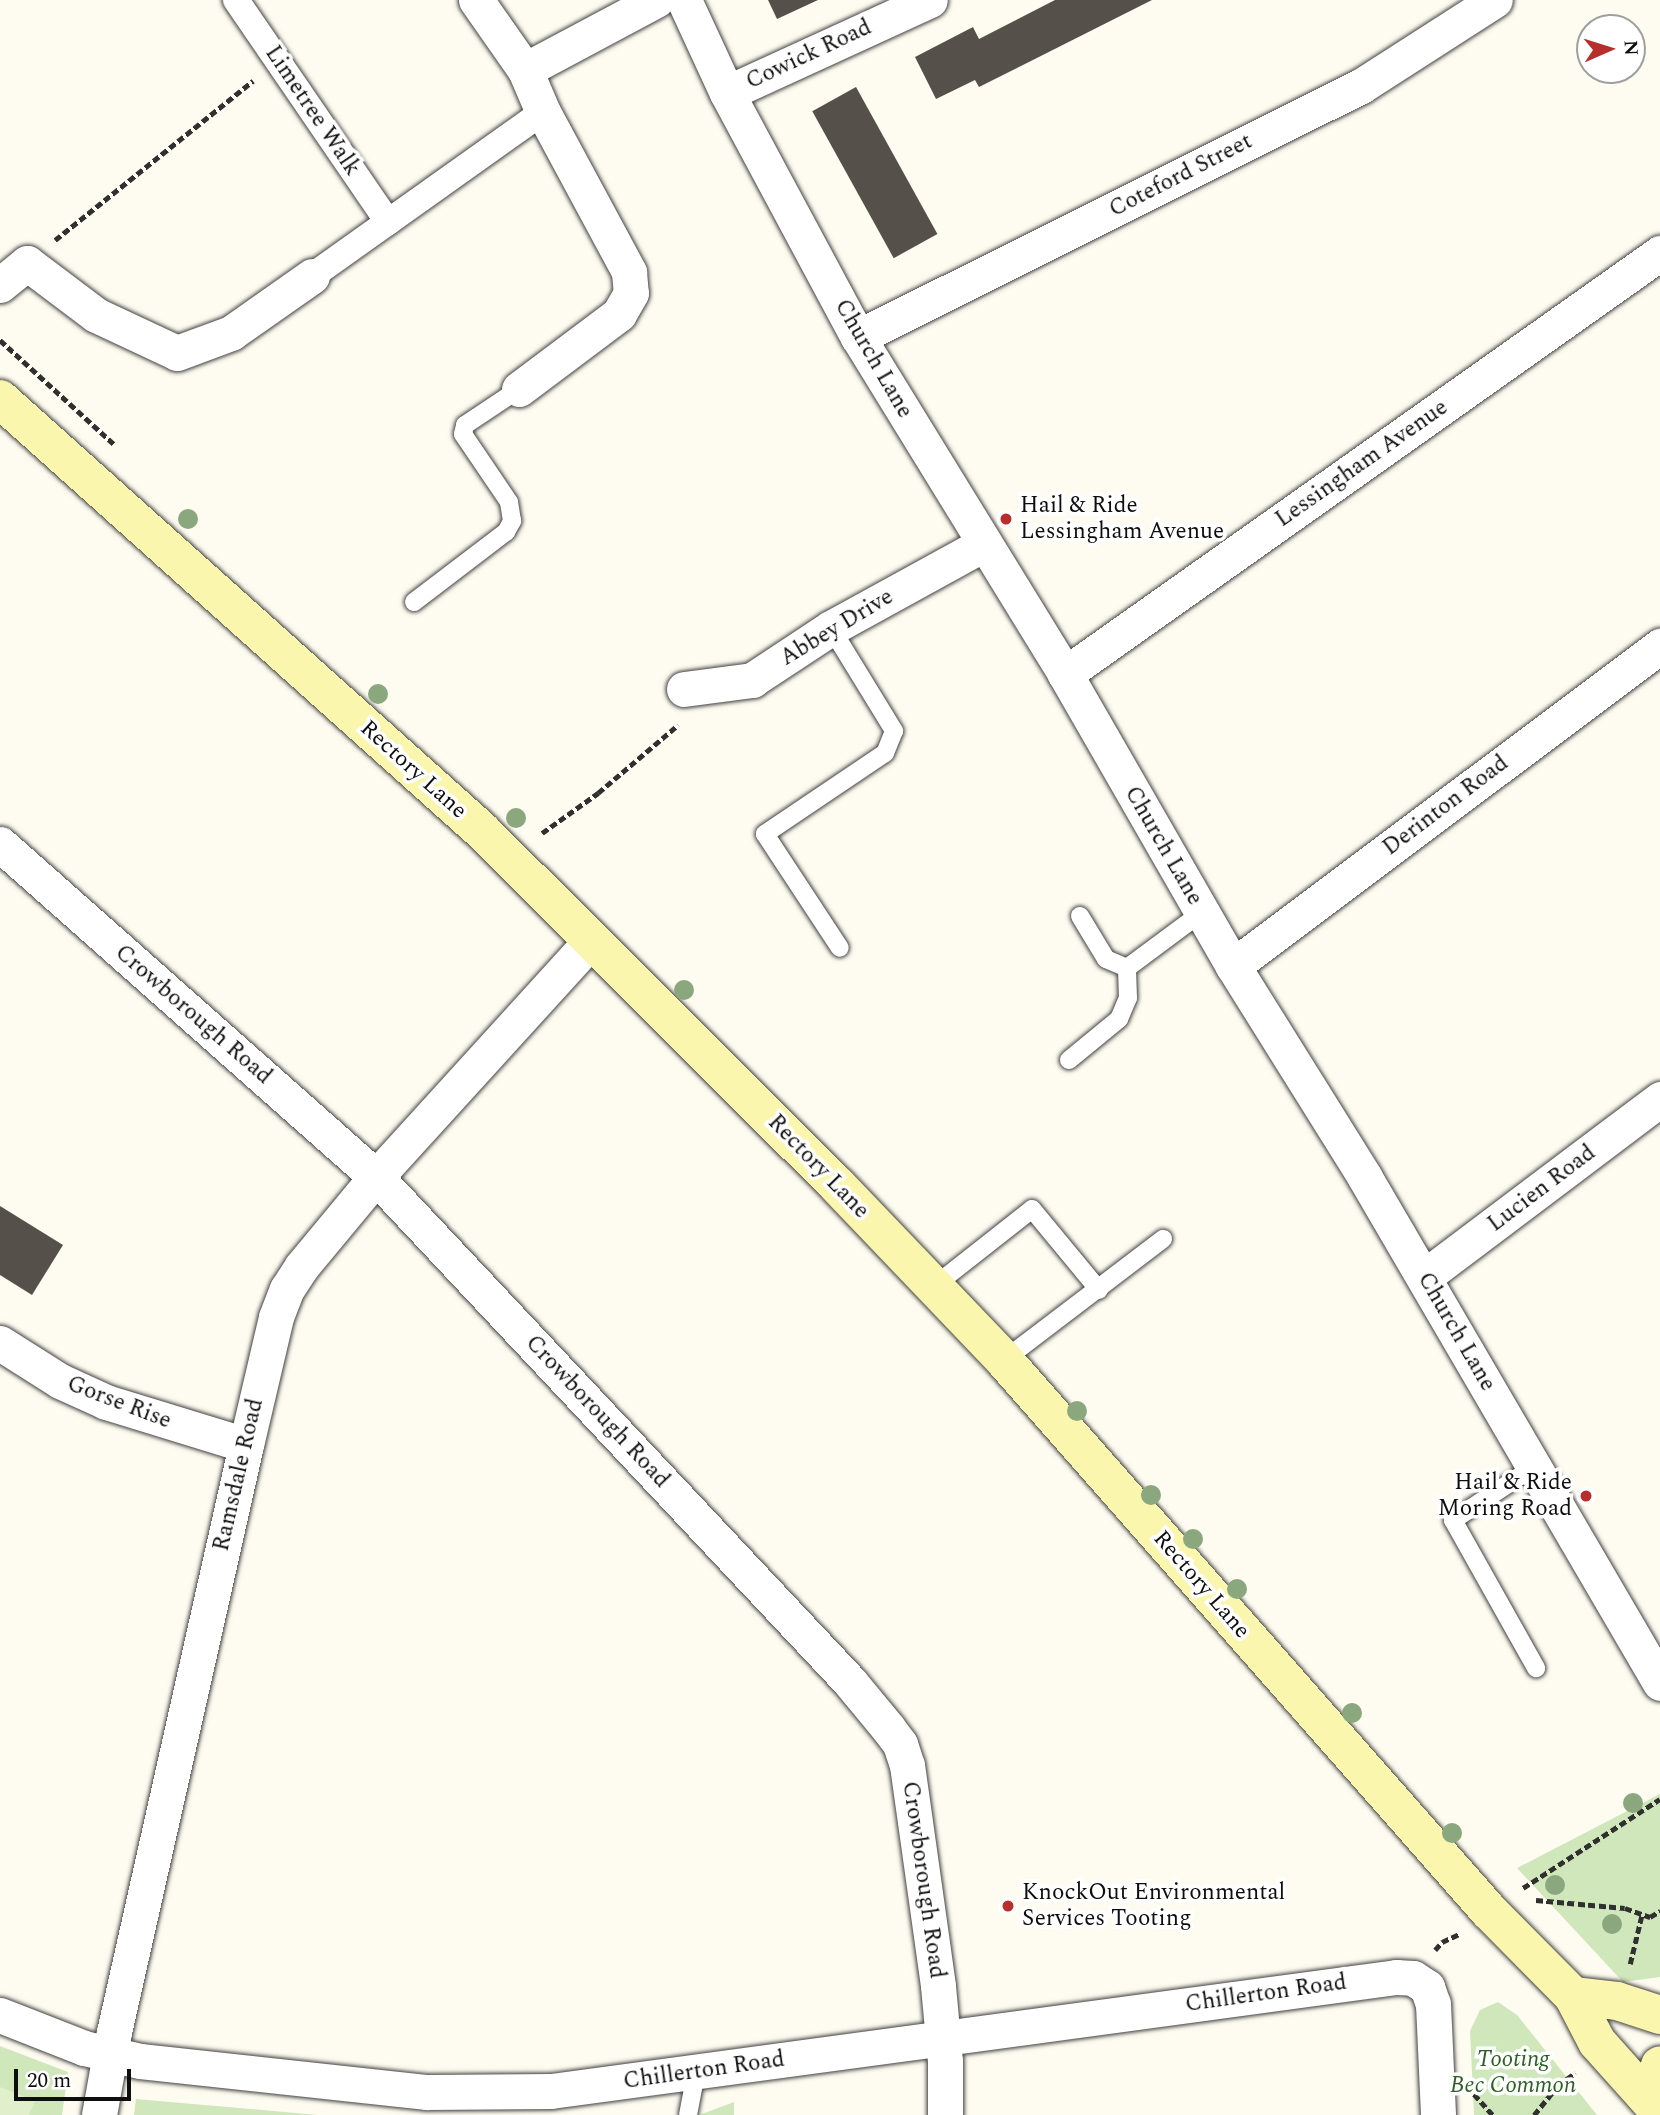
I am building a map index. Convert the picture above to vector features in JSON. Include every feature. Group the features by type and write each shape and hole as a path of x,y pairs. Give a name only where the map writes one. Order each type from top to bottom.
{"main road":[{"name":"Rectory Lane","path":"0,399 481,830 838,1186 1004,1360 1489,1912 1573,1996 1597,2042 1657,2112"},
{"path":"1573,1996 1617,2001 1660,2014"},
{"path":"1657,2112 1660,2064"}],"street":[{"name":"Limetree Walk","path":"236,0 388,222"},
{"path":"476,0 525,70 543,112 629,272 631,293 619,314 519,389"},
{"path":"525,70 656,0"},
{"name":"Church Lane","path":"684,0 727,93 858,337 1065,674 1201,913 1424,1277 1534,1467 1650,1640 1660,1683"},
{"name":"Cowick Road","path":"727,93 930,0"},
{"name":"Coteford Street","path":"858,337 1361,86 1495,0"},
{"path":"0,285 27,263 96,315 177,353 232,333 543,112"},
{"name":"Lessingham Avenue","path":"1065,674 1660,253"},
{"name":"Abbey Drive","path":"684,689 752,680 831,628 984,544"},
{"name":"Derinton Road","path":"1233,966 1660,646"},
{"name":"Crowborough Road","path":"0,844 376,1177 850,1682 900,1744 906,1765 938,1986 945,2115"},
{"name":"Ramsdale Road","path":"99,2115 109,2054 246,1445 276,1317 287,1289 302,1266 376,1177 592,940"},
{"name":"Lucien Road","path":"1424,1277 1660,1099"},
{"name":"Gorse Rise","path":"0,1343 60,1381 106,1402 246,1445"},
{"name":"Chillerton Road","path":"0,2015 109,2054 140,2061 427,2092 551,2091 1396,1977 1413,1978 1427,1987 1433,2004 1438,2115"}],"lane":[{"path":"414,602 506,532 512,521 509,502 463,434 465,425 519,389"},
{"path":"831,628 894,731 885,753 765,834 840,948"},
{"path":"1127,968 1201,913"},
{"path":"1080,916 1106,959 1127,968"},
{"path":"1069,1060 1119,1019 1128,998 1127,968"},
{"path":"933,1287 1032,1209 1100,1290"},
{"path":"1004,1360 1100,1290 1163,1239"},
{"path":"1534,1467 1454,1520 1536,1668"},
{"path":"688,2115 696,2073"}],"path":[{"path":"27,263 278,61"},
{"path":"542,833 598,793 678,725 684,689"},
{"path":"1520,1889 1660,1799"},
{"path":"1536,1900 1625,1908 1650,1917 1660,1911"},
{"path":"1629,1969 1643,1914"},
{"path":"1437,1948 1461,1932"},
{"path":"1534,2115 1559,2085 1576,2072"},
{"path":"1468,2089 1493,2115"}],"green space":[{"path":"1660,1794 1660,1977 1623,1982 1517,1868"},
{"name":"Tooting Bec Common","path":"1498,2002 1517,2015 1597,2115 1474,2115 1470,2031 1480,2010"},
{"path":"0,2046 68,2072 62,2115 0,2115"},
{"path":"0,2087 35,2101 29,2115 0,2115"},
{"path":"136,2099 318,2115 134,2115"},
{"path":"734,2102 734,2115 699,2115"}],"building":[{"path":"768,0 818,0 777,19"},
{"path":"1055,0 1152,0 979,87 975,80 936,99 915,57 973,27 979,39"},
{"path":"856,87 937,234 894,258 812,111"},
{"path":"0,1206 63,1245 32,1295 0,1275"}],"place":[{"name":"Hail & Ride Lessingham Avenue","path":"1006,519"},
{"name":"Hail & Ride Moring Road","path":"1586,1496"},
{"name":"KnockOut Environmental Services Tooting","path":"1008,1906"}]}
